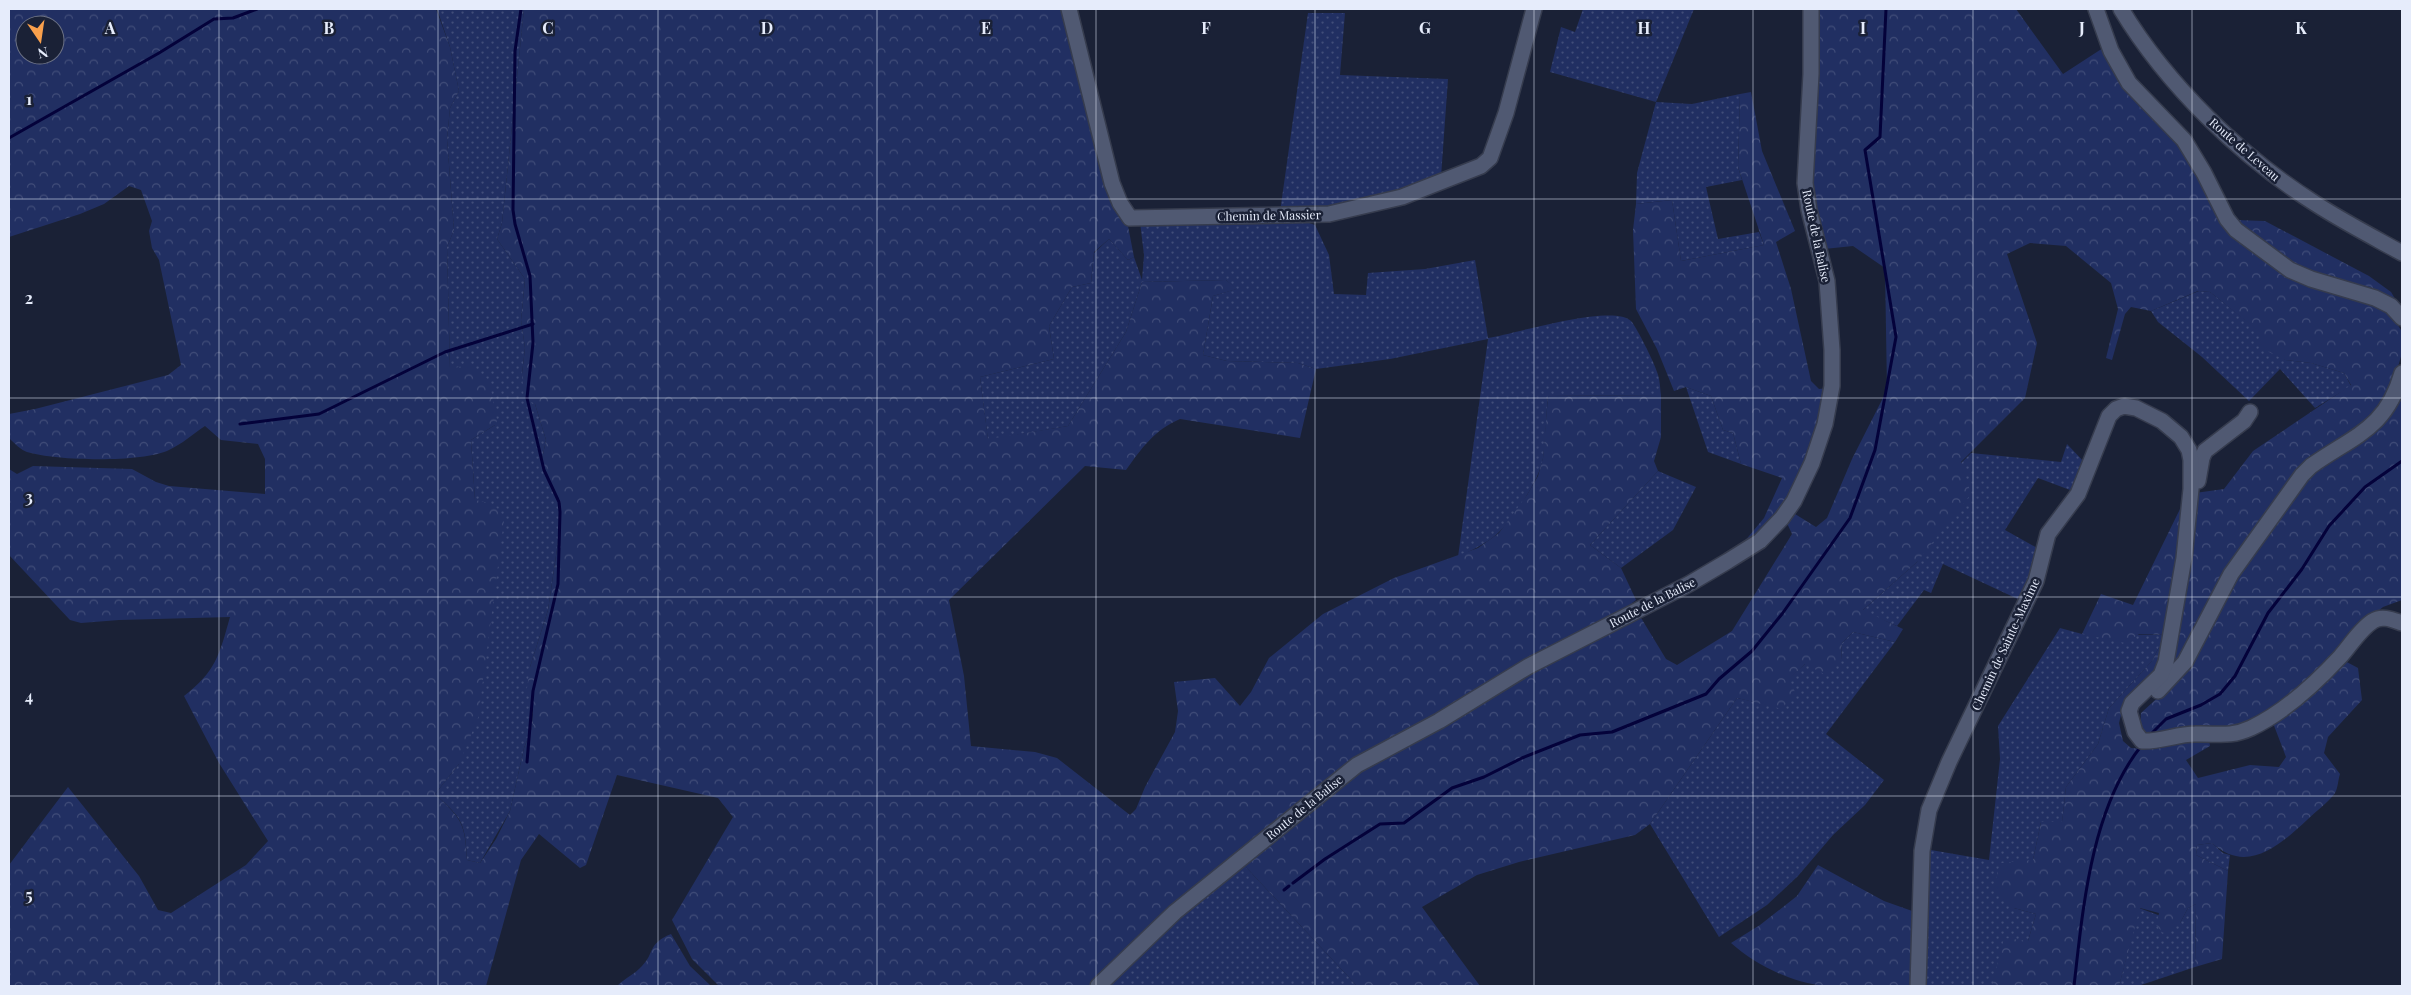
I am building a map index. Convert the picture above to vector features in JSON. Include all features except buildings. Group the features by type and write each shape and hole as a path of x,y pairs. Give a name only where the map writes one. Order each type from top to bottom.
{"street":[{"name":"Chemin de Massier","path":"1070,9 1112,182 1120,203 1130,218 1329,214 1402,197 1481,166 1490,158 1506,113 1534,9"},
{"name":"Route de la Balise","path":"1098,986 1175,912 1357,765 1440,721 1529,666 1721,566 1760,541 1782,518 1794,501 1812,464 1826,424 1832,386 1831,317 1827,281 1809,210 1805,183 1811,74 1811,9"},
{"path":"2096,9 2111,51 2129,83 2184,140 2204,173 2220,208 2236,230 2290,270 2310,279 2375,298 2391,306 2402,318"},
{"name":"Route de Leveau","path":"2121,9 2144,44 2190,98 2211,120 2264,168 2322,209 2402,252"},
{"path":"2402,373 2393,398 2379,420 2311,466 2302,475 2230,574 2185,662 2162,687 2138,707 2132,716 2135,732 2147,741 2195,734 2224,735 2249,729 2283,709 2305,690 2340,658 2373,621 2390,618 2402,623"},
{"name":"Chemin de Sainte-Maxime","path":"1918,986 1922,851 1930,810 1949,762 2036,581 2048,534 2078,494 2102,430 2116,409 2124,406 2136,408 2162,421 2181,437 2189,450 2191,460 2191,489 2184,558 2166,662 2161,675 2132,703 2130,711 2132,716"},
{"path":"2191,489 2198,484 2205,451 2244,420 2250,412"}],"green space":[{"path":"9,9 436,9 450,47 459,91 450,108 447,139 454,230 447,247 450,369 467,365 489,380 497,421 495,425 471,440 475,500 489,503 496,507 504,520 478,718 459,764 435,794 460,822 465,838 467,860 480,863 496,839 510,811 524,748 533,725 533,699 526,695 530,667 548,610 558,542 560,506 541,464 546,440 535,404 524,398 522,374 525,348 521,320 525,279 497,239 502,223 524,9 1066,9 1122,215 1128,226 1134,257 1128,260 1109,239 1094,252 1091,283 1072,287 1049,326 1054,359 980,377 988,439 1068,426 1126,332 1142,282 1226,280 1237,289 1213,296 1203,355 1227,361 1298,363 1316,369 1300,438 1180,419 1171,423 1143,447 1126,470 1085,466 949,600 964,676 971,746 1035,752 1057,758 1130,815 1136,809 1145,787 1175,732 1178,711 1174,682 1215,678 1240,706 1251,692 1269,658 1323,614 1394,578 1478,548 1499,533 1527,495 1538,476 1543,458 1548,396 1661,395 1661,437 1654,461 1658,471 1590,545 1621,568 1636,600 1632,603 1666,659 1677,665 1732,631 1792,534 1786,521 1795,514 1816,527 1827,518 1852,459 1887,390 1885,268 1853,246 1824,249 1811,199 1816,9 2016,9 2063,74 2103,48 2134,98 2177,145 2199,173 2209,191 2296,280 2315,288 2366,302 2382,310 2395,320 2402,332 2402,353 2389,397 2382,411 2304,465 2208,610 2168,675 2195,493 2224,489 2253,451 2351,385 2344,373 2311,363 2285,360 2261,348 2261,333 2210,292 2198,291 2151,311 2131,307 2125,314 2112,360 2106,358 2118,309 2111,283 2066,246 2030,243 2007,254 2037,343 2025,398 1961,462 1971,494 1917,562 1863,610 1903,629 1895,642 1853,632 1842,643 1841,660 1824,674 1805,664 1789,679 1795,692 1782,709 1737,698 1650,824 1635,835 1519,862 1477,875 1422,907 1480,986 1357,986 1244,865 1330,792 1323,783 1092,986 719,986 692,959 672,920 733,817 718,798 617,775 586,865 580,868 539,834 521,860 486,986 9,986 9,865 68,787 139,876 158,910 171,913 246,865 268,841 219,763 184,696 203,679 215,662 230,617 81,623 70,620 9,555 9,469 17,474 33,466 132,469 156,482 169,486 265,494 265,459 258,444 221,440 205,426 169,450 140,457 120,459 78,459 41,455 22,450 9,438 9,414 168,375 181,365 159,260 152,248 149,231 152,221 141,190 129,186 104,204 80,214 9,237"},
{"path":"437,9 524,9 502,223 497,239 525,279 521,320 525,348 522,374 535,404 546,440 541,464 560,506 558,542 548,610 530,667 533,725 524,748 510,811 480,863 467,860 461,822 452,810 435,794 459,764 475,500 471,440 495,425 450,369 447,247 454,230 447,139 450,108 459,91 450,47"},
{"path":"1583,9 1694,9 1656,102 1550,72 1561,27 1575,32"},
{"path":"1308,13 1345,13 1340,75 1448,79 1441,177 1408,189 1326,208 1280,212"},
{"path":"1751,92 1762,151 1795,231 1776,242 1791,289 1811,381 1819,389 1829,388 1806,471 1766,532 1749,544 1744,542 1764,518 1782,478 1741,464 1733,433 1723,430 1711,396 1686,387 1674,391 1657,349 1636,309 1633,230 1636,204 1672,200 1681,261 1764,245 1738,167 1740,94"},
{"path":"1740,94 1738,167 1742,180 1706,187 1718,239 1759,232 1764,245 1681,261 1672,200 1636,204 1637,173 1656,102 1692,104"},
{"path":"2234,220 2265,221 2369,276 2391,292 2400,307 2310,276"},
{"path":"1303,221 1315,225 1329,255 1334,294 1366,295 1368,273 1425,269 1475,260 1488,338 1585,317 1621,316 1631,321 1641,337 1656,368 1661,395 1548,396 1543,458 1532,487 1498,533 1484,544 1458,557 1488,339 1390,359 1316,369 1298,363 1227,361 1203,355 1213,296 1236,289 1226,280 1142,282 1126,332 1068,426 988,440 980,377 1054,359 1049,326 1072,287 1091,283 1094,253 1109,239 1128,260 1134,257 1142,280 1144,255 1140,222"},
{"path":"2199,291 2210,292 2262,333 2285,360 2311,363 2344,373 2351,386 2315,408 2280,369 2249,401 2202,357 2158,322 2151,311"},
{"path":"2402,385 2402,600 2383,607 2371,617 2300,691 2239,728 2145,735 2140,729 2141,713 2165,691 2230,586 2307,475"},
{"path":"1686,387 1711,396 1723,430 1733,433 1741,464 1708,452"},
{"path":"2067,444 2085,463 2070,490 2038,478 2005,530 2039,549 2022,601 1943,564 1931,593 1924,590 1897,626 1862,611 1917,562 1961,463 1971,453 2061,462"},
{"path":"1658,471 1696,487 1673,530 1621,568 1590,545"},
{"path":"2180,509 2184,512 2168,635 2139,634 2125,643 2082,634 2101,594 2133,605"},
{"path":"2060,628 2082,634 2168,635 2164,649 2159,647 2152,661 2109,708 2098,744 2066,787 2062,823 2041,822 2033,860 2014,908 2036,914 2028,941 1992,986 1924,986 1925,849 1989,860 2000,759 1998,726"},
{"path":"1853,632 1895,642 1826,734 1884,780 1865,805 1833,835 1798,876 1767,905 1719,937 1650,824 1737,698 1782,708 1788,679 1805,664 1841,660 1842,643"},
{"path":"2159,647 2164,649 2160,668 2123,707 2119,723 2123,741 2131,748 2144,749 2187,740 2209,739 2210,746 2186,760 2198,778 2250,765 2279,767 2286,757 2273,723 2343,660 2358,668 2362,700 2328,737 2324,753 2340,774 2336,791 2329,800 2286,839 2262,853 2238,856 2225,852 2212,843 2197,845 2196,855 2228,871 2222,959 2195,967 2196,904 2188,908 2180,923 2163,933 2156,925 2159,913 2140,908 2119,986 1992,986 2004,938 2028,941 2036,914 2014,908 1994,887 2000,863 2033,860 2041,822 2062,822 2066,787 2098,744 2109,708 2152,661"},
{"path":"2212,843 2223,853 2230,855 2228,871 2196,855 2197,845"},
{"path":"1244,865 1357,986 1102,986 1157,932"},
{"path":"1818,865 1884,901 1915,912 1913,986 1846,988 1811,984 1786,976 1762,965 1731,943 1760,925 1797,896"},
{"path":"2196,904 2195,967 2138,986 2119,986 2139,908 2180,923 2188,908"},
{"path":"671,934 690,966 711,986 617,986 642,966 658,941"}],"waterway":[{"path":"9,138 159,53 214,19 233,18 257,9"},
{"path":"521,9 515,51 513,210 515,224 530,276 533,343 527,398 544,470 559,502 560,512 558,584 533,691 527,762"},
{"path":"1293,883 1325,859 1380,824 1404,823 1452,788 1484,777 1522,758 1580,735 1612,732 1706,694 1719,679 1752,651 1782,614 1850,518 1875,450 1896,337 1865,150 1880,137 1886,9"},
{"path":"240,424 319,414 445,352 533,324"},
{"path":"2149,736 2166,719 2201,705 2220,694 2235,676 2268,613 2302,569 2329,526 2365,487 2402,461"},
{"path":"2074,986 2086,892 2100,828 2111,798 2125,770 2142,745"},
{"path":"1284,890 1289,886"}]}
